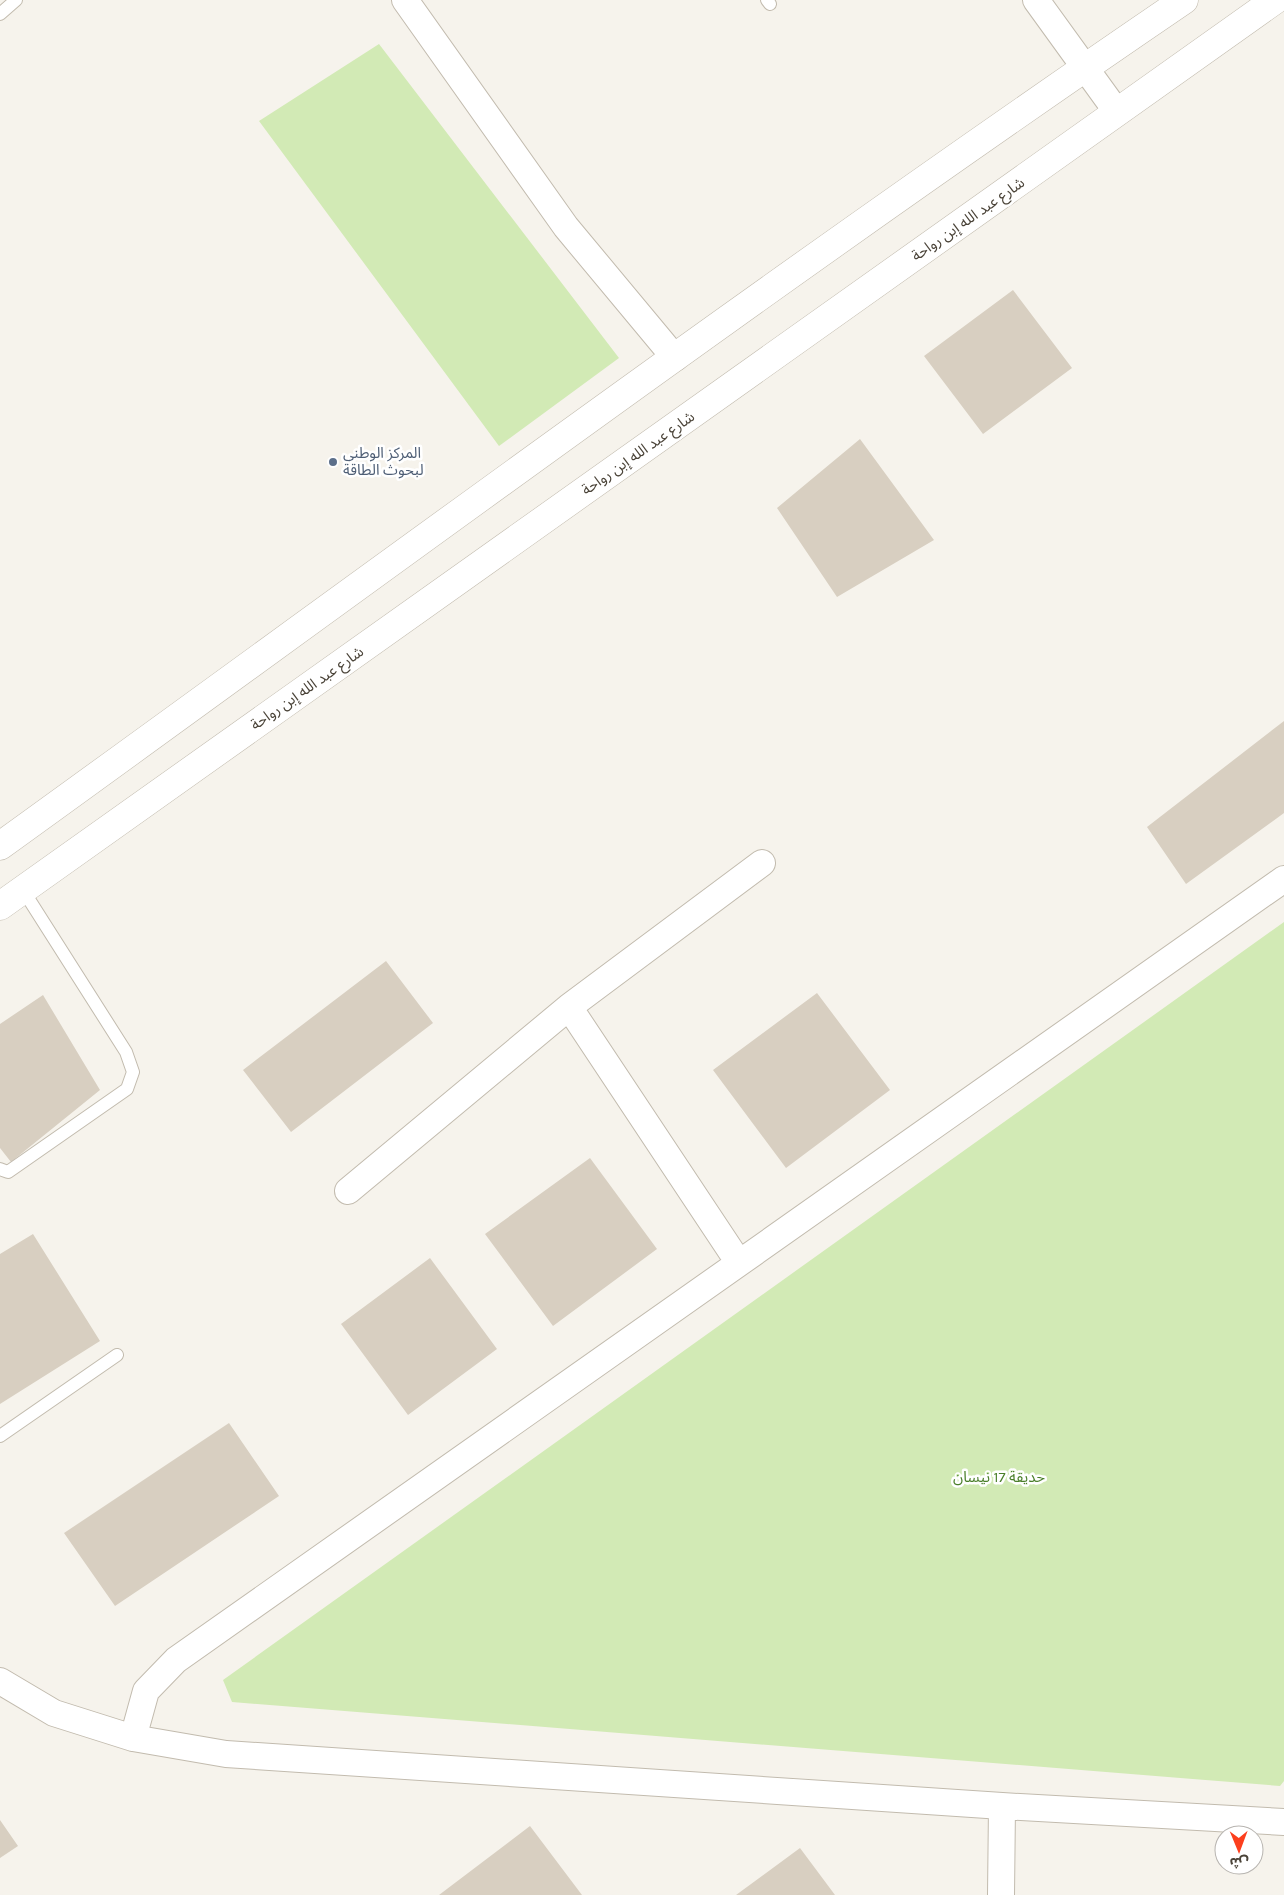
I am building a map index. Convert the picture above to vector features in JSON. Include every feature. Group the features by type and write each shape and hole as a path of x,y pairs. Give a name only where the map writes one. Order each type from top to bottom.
{"street":[{"path":"405,0 566,227 674,358"},
{"path":"1036,0 1117,112"},
{"path":"0,846 674,358 1084,68 1184,0"},
{"name":"شارع عبد الله إبن رواحة","path":"0,906 1275,0"},
{"path":"348,1191 569,1007 762,863"},
{"path":"133,1738 146,1691 176,1660 1284,879"},
{"path":"569,1007 739,1263"},
{"path":"0,1681 54,1712 133,1738 226,1754 1002,1806 1284,1822"},
{"path":"1001,1895 1002,1806"}],"lane":[{"path":"0,14 16,0"},
{"path":"0,1169 8,1172 127,1089 133,1072 126,1052 23,890"},
{"path":"0,1436 117,1355"}],"green space":[{"path":"379,44 619,358 499,446 259,121"},
{"name":"حديقة 17 نيسان","path":"1284,922 1284,1781 1280,1786 232,1702 223,1680"}],"building":[{"path":"1013,290 1072,368 983,434 924,356"},
{"path":"860,439 934,540 837,597 777,508"},
{"path":"1284,721 1284,813 1186,884 1147,827"},
{"path":"386,961 433,1023 291,1132 243,1070"},
{"path":"817,993 890,1090 786,1168 713,1070"},
{"path":"43,995 100,1090 11,1162 0,1148 0,1024"},
{"path":"590,1158 657,1249 553,1326 485,1234"},
{"path":"33,1234 100,1341 0,1404 0,1254"},
{"path":"430,1258 497,1349 408,1415 341,1324"},
{"path":"229,1423 279,1496 115,1606 64,1533"},
{"path":"0,1820 18,1846 0,1858"},
{"path":"530,1826 582,1895 439,1895"},
{"path":"800,1848 835,1895 736,1895"}],"place":[{"name":"المركز الوطني لبحوث الطاقة","path":"333,462"}]}
